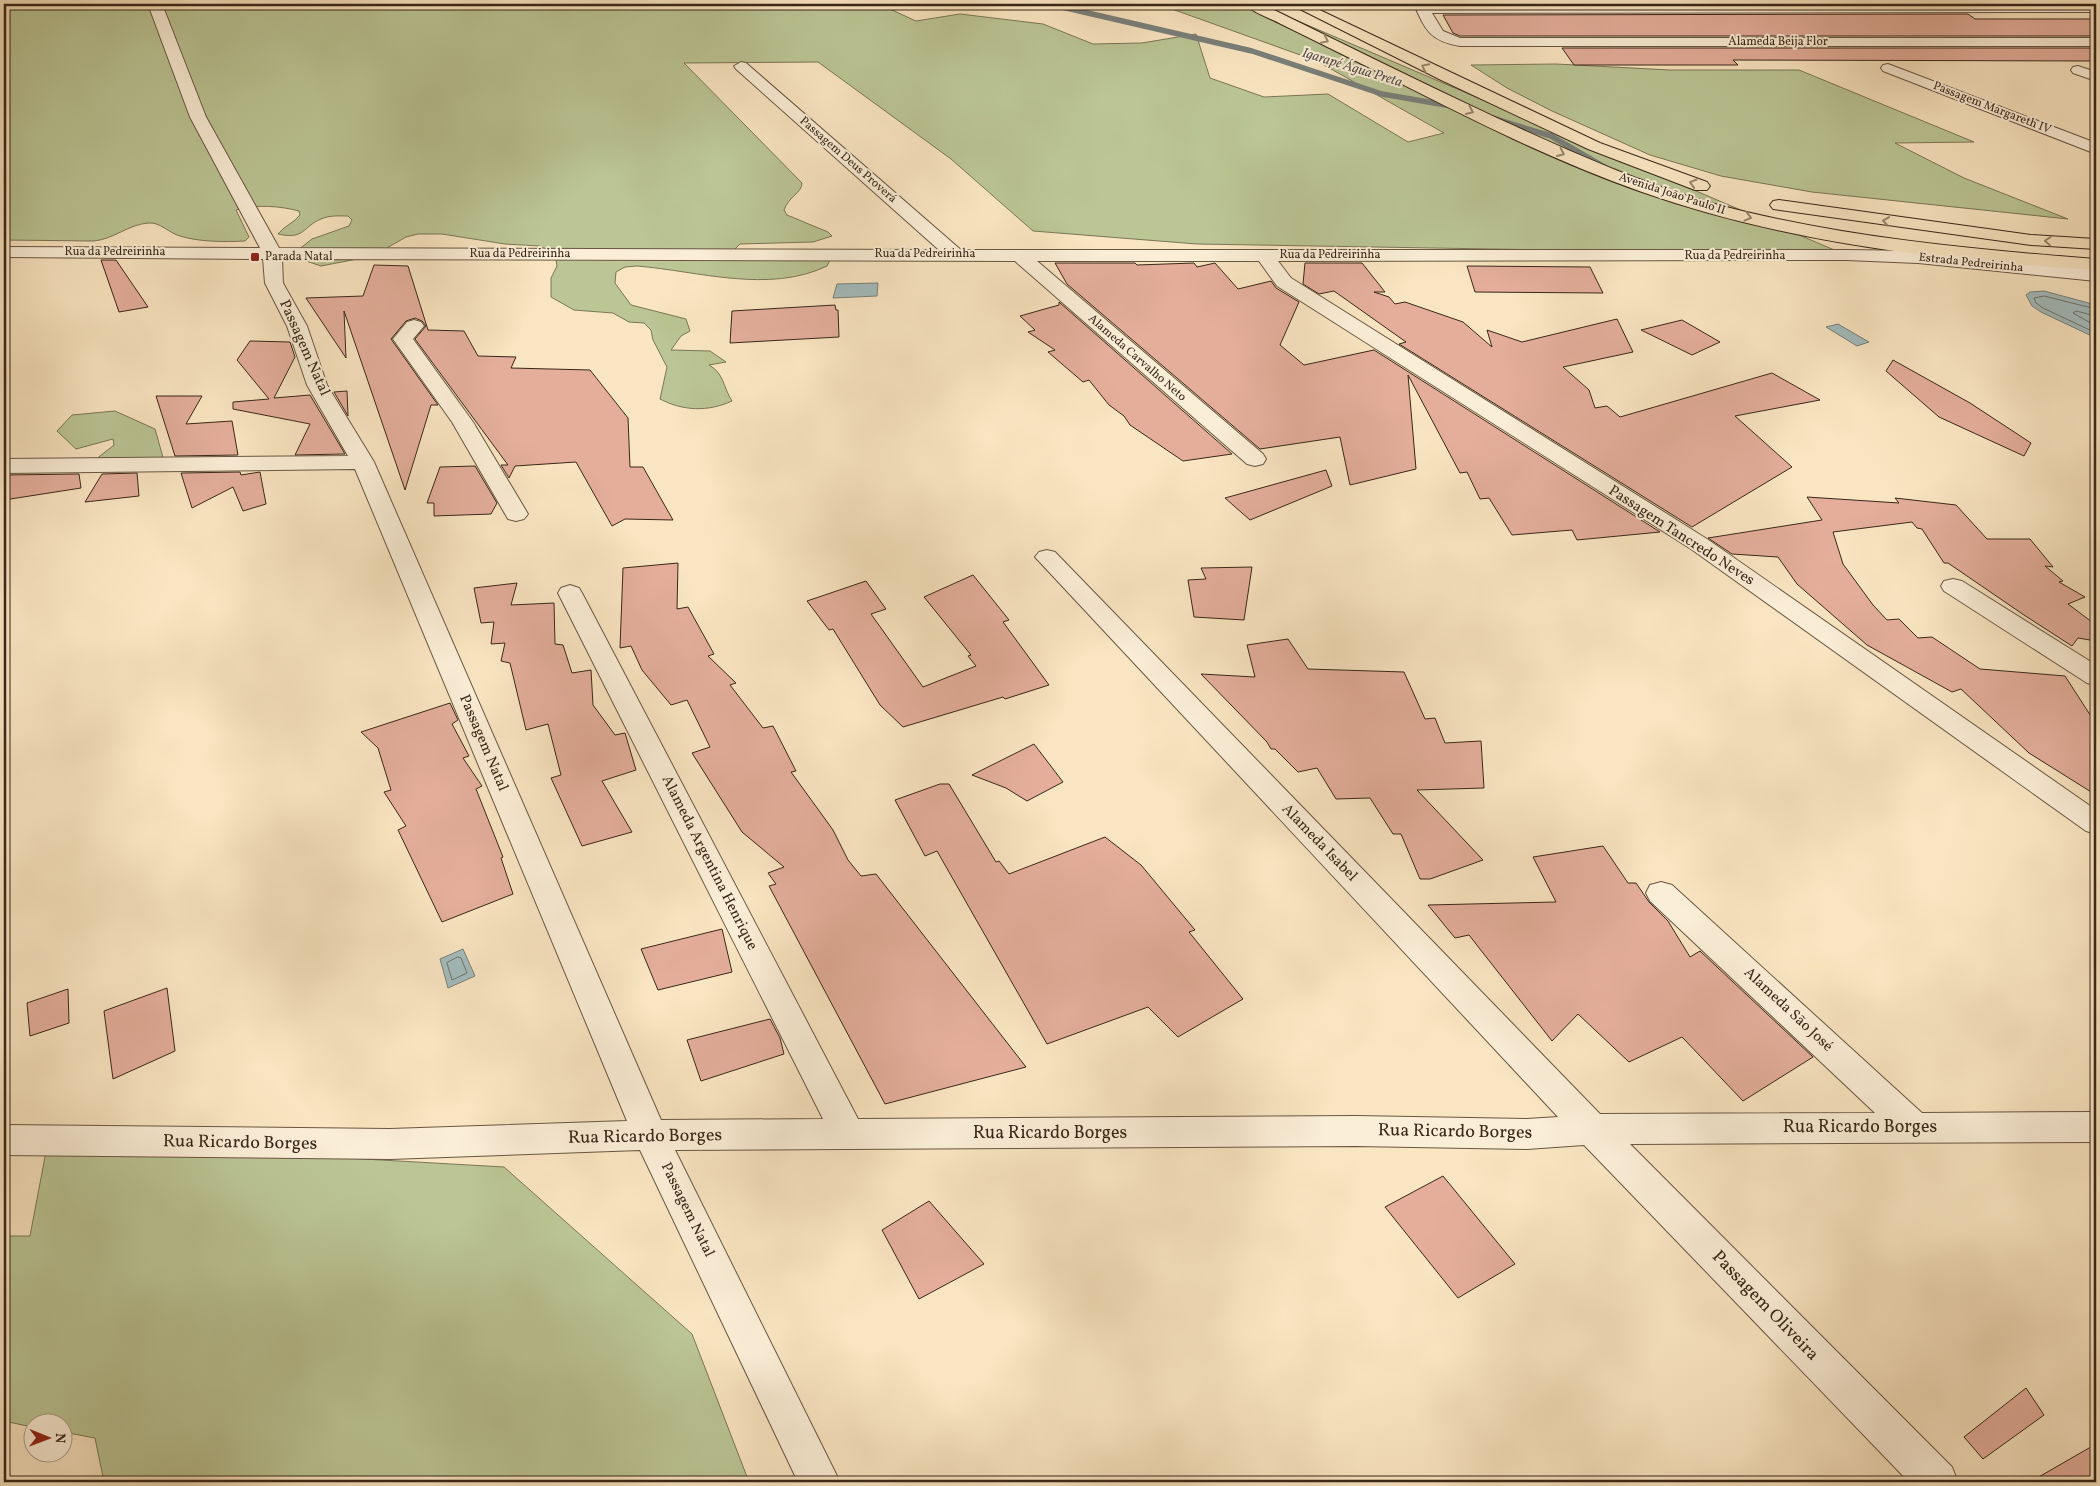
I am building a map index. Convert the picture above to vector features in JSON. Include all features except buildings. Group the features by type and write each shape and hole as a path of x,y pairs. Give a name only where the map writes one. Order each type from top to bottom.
{"main road":[{"name":"Avenida João Paulo II","path":"1252,4 1517,133 1575,160 1651,190 1753,219 1887,243 1975,256 2096,265"},
{"name":"Avenida João Paulo II","path":"1297,4 1594,146 1676,178 1721,192"},
{"path":"1765,204 2031,240 2096,244"}],"street":[{"name":"Passagem Natal","path":"155,4 198,117 272,252 274,283 297,326 317,385 363,462 650,1135 819,1482"},
{"path":"1422,6 2096,8"},
{"name":"Alameda Beija Flor","path":"1422,6 1437,36 1447,41 1460,42 2096,42"},
{"path":"1884,6 1925,42"},
{"path":"1921,6 1965,42"},
{"name":"Passagem Deus Proverá","path":"741,66 954,254"},
{"name":"Passagem Margareth IV","path":"1888,68 2096,148"},
{"path":"2078,70 2096,77"},
{"name":"Rua da Pedreirinha","path":"4,252 954,254 1020,256 1846,255"},
{"name":"Passagem Tancredo Neves","path":"1264,255 1284,282 1698,544 2096,824"},
{"name":"Estrada Pedreirinha","path":"1846,255 1918,257 2096,275"},
{"name":"Alameda Carvalho Neto","path":"1020,256 1255,459"},
{"path":"414,326 402,339 462,422 516,514"},
{"path":"4,466 363,462"},
{"name":"Alameda Isabel","path":"1047,557 1592,1129"},
{"path":"1953,586 2096,677"},
{"name":"Alameda Argentina Henrique","path":"570,593 848,1133"},
{"name":"Alameda São José","path":"1661,893 1914,1127"},
{"name":"Rua Ricardo Borges","path":"4,1140 390,1144 650,1135 726,1136 848,1133 1356,1130 1527,1134 1592,1129 2096,1127"},
{"name":"Passagem Oliveira","path":"1592,1129 1937,1482"}],"green space":[{"path":"4,4 879,4 916,21 960,14 1043,24 1093,44 1142,43 1196,34 1210,78 1264,97 1328,94 1408,142 1444,133 1317,61 1158,4 1258,4 1846,255 1197,244 1033,231 951,159 818,62 684,63 802,183 800,189 786,205 784,210 787,215 828,232 832,236 813,242 740,244 735,249 741,253 830,260 827,266 805,274 781,279 757,280 709,276 637,266 625,267 616,272 615,283 631,305 686,319 690,331 681,336 671,350 710,351 726,362 709,365 718,372 732,401 714,407 687,408 660,399 667,367 653,340 651,330 644,323 629,322 613,313 574,310 551,297 551,278 557,266 556,260 548,250 539,246 505,244 442,234 418,234 406,237 373,256 321,266 303,260 298,256 298,250 312,239 349,226 352,220 348,216 328,217 315,222 298,234 278,234 298,218 300,215 299,211 268,206 236,210 249,237 245,241 195,239 172,233 153,223 135,226 94,241 4,240"},
{"path":"1556,64 1670,70 1799,70 1974,142 1895,143 1964,178 2068,219 1812,192 1721,176 1650,155 1552,111 1507,88 1471,65"},
{"path":"115,411 155,429 164,461 95,460 114,445 113,439 76,449 57,431 72,415"},
{"path":"48,1141 504,1167 692,1334 749,1482 104,1482 95,1438 72,1434 72,1414 22,1414 22,1425 4,1421 4,1236 30,1236"}],"water":[{"path":"878,283 877,296 833,298 837,284"},
{"path":"2044,291 2096,305 2096,338 2032,306 2026,295 2030,292"},
{"path":"1838,324 1869,342 1857,346 1826,327"},
{"path":"463,949 475,976 448,988 440,959"}],"waterway":[{"name":"Igarapé Água Preta","path":"1049,4 1252,51 1382,94 1457,107"},
{"name":"Igarapé Água Preta","path":"1492,118 1551,136 1606,168"}],"place":[{"name":"Parada Natal","path":"255,257"}]}
